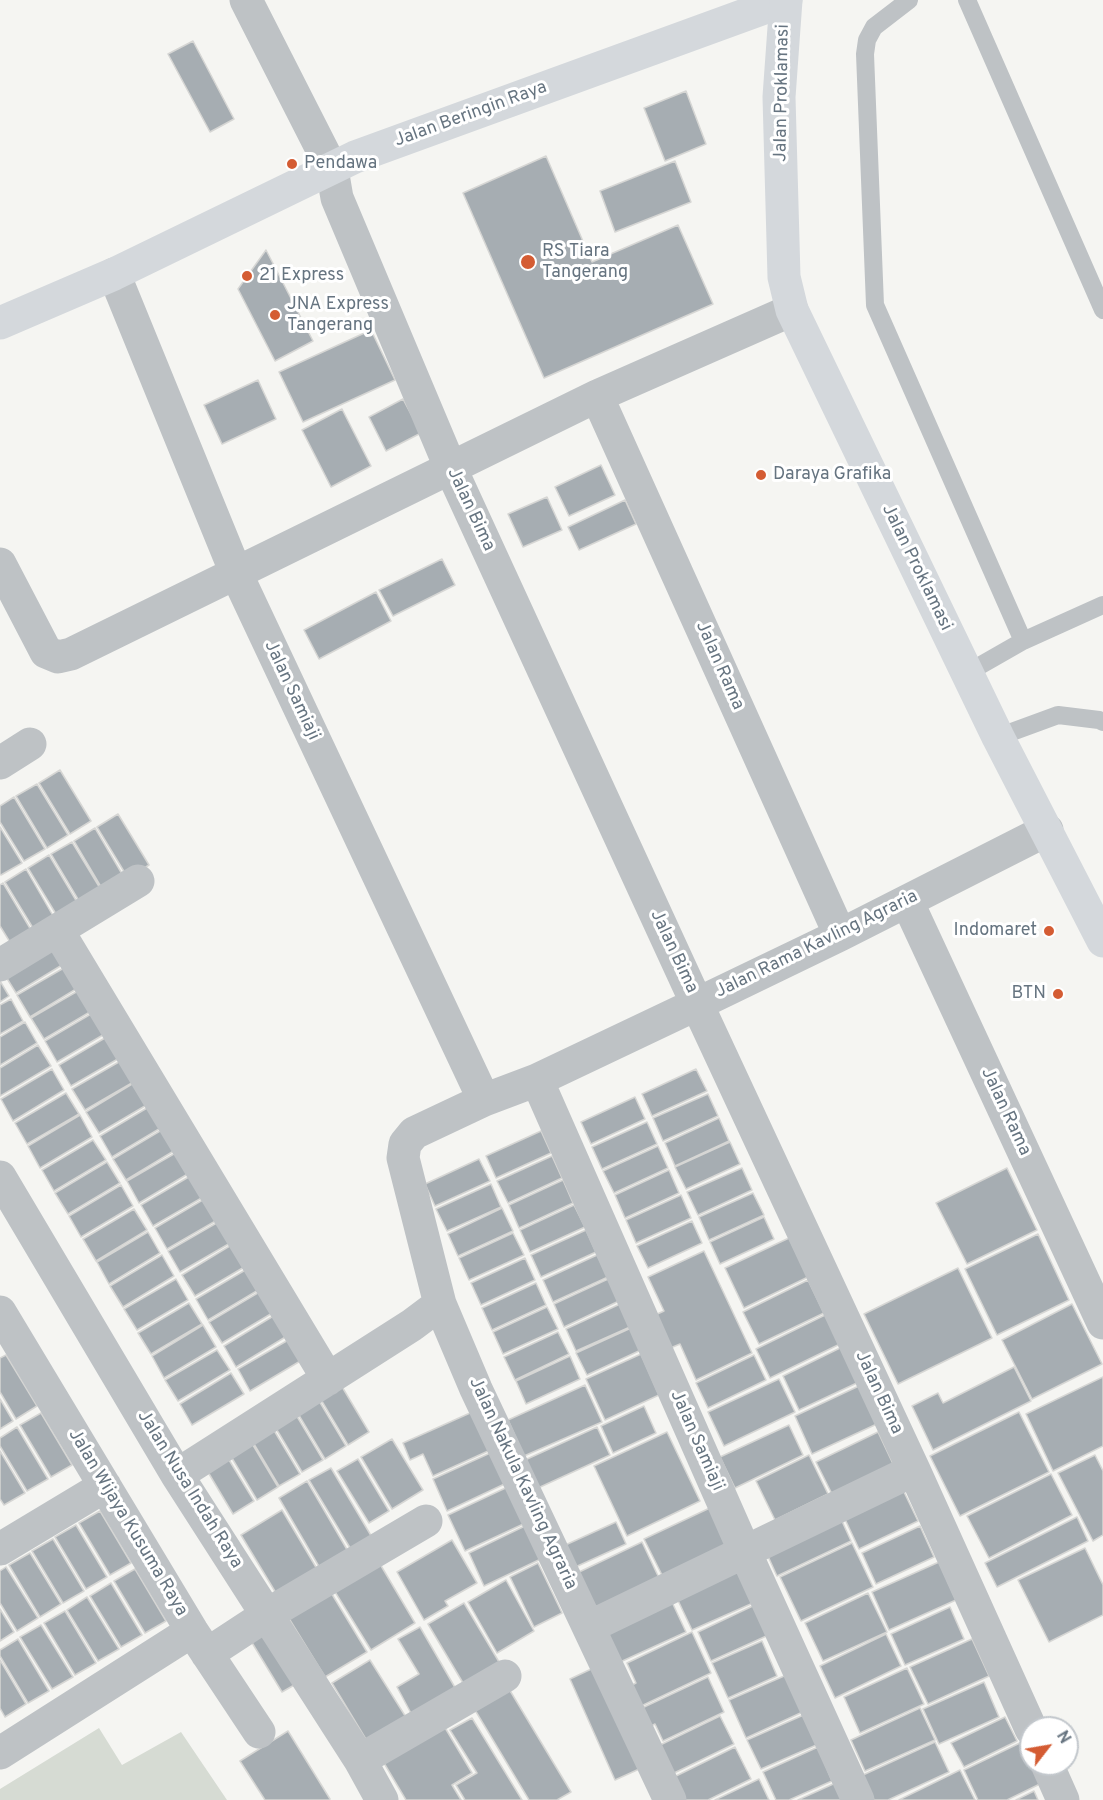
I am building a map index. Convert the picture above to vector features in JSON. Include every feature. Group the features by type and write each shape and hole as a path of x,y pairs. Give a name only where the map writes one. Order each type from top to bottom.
{"main road":[{"name":"Jalan Beringin Raya","path":"2,318 114,274 355,157 786,0"},
{"name":"Jalan Proklamasi","path":"786,0 779,98 784,277 792,310 967,673 1103,941"}],"street":[{"name":"Jalan Bima","path":"246,0 332,169 337,198 451,469 914,1470 1025,1716"},
{"name":"Jalan Samiaji","path":"114,274 236,573 484,1100"},
{"path":"0,564 46,652 58,657 71,654 597,396 792,310"},
{"name":"Jalan Rama","path":"597,396 840,935"},
{"path":"0,763 30,744"},
{"name":"Jalan Rama Kavling Agraria","path":"403,1158 405,1144 414,1133 484,1100 537,1080 697,1004 907,902 1047,830"},
{"path":"0,965 138,881"},
{"name":"Jalan Rama","path":"907,902 1103,1323"},
{"path":"57,931 328,1378"},
{"name":"Jalan Samiaji","path":"537,1080 745,1552 858,1800"},
{"name":"Jalan Nakula Kavling Agraria","path":"403,1158 440,1304 476,1389 670,1800"},
{"name":"Jalan Nusa Indah Raya","path":"0,1176 177,1475 251,1625 360,1760 382,1800"},
{"path":"177,1475 412,1325 440,1304"},
{"name":"Jalan Wijaya Kusuma Raya","path":"4,1328 105,1486 199,1643 259,1732"},
{"path":"589,1627 914,1470"},
{"path":"0,1549 105,1486"},
{"path":"0,1753 199,1643 251,1625 426,1521"},
{"path":"360,1760 505,1676"},
{"path":"1052,1776 1063,1800"}],"lane":[{"path":"909,0 874,27 866,47 875,304 1023,641"},
{"path":"967,0 1103,310"},
{"path":"967,673 1023,641 1103,605"},
{"path":"999,737 1059,715 1103,722"}],"shaded area":[{"path":"99,1728 122,1765 181,1732 227,1800 0,1800 0,1789"}],"building":[{"path":"193,41 234,119 210,132 168,54"},
{"path":"686,91 706,144 665,161 644,108"},
{"path":"546,156 592,262 678,225 713,304 544,378 463,193"},
{"path":"675,161 691,202 615,232 600,191"},
{"name":"JNA Express Tangerang","path":"266,250 313,341 275,361 238,289"},
{"path":"371,330 395,380 303,422 279,372"},
{"path":"258,380 276,419 222,444 204,405"},
{"path":"403,399 421,433 386,451 369,417"},
{"path":"342,409 371,466 331,487 302,430"},
{"path":"601,465 615,495 569,516 555,487"},
{"path":"547,497 562,530 523,547 508,514"},
{"path":"625,500 636,524 579,550 568,527"},
{"path":"442,559 455,585 393,616 379,590"},
{"path":"376,592 391,621 319,659 304,630"},
{"path":"60,770 91,821 70,834 39,783"},
{"path":"37,784 68,835 47,848 16,796"},
{"path":"14,797 45,849 24,861 0,822 0,806"},
{"path":"118,814 149,865 128,878 97,827"},
{"path":"0,827 22,863 1,875 0,874"},
{"path":"95,828 125,879 104,892 74,841"},
{"path":"72,842 103,893 82,906 51,854"},
{"path":"49,855 80,907 59,919 28,868"},
{"path":"26,869 56,921 36,933 5,882"},
{"path":"3,883 34,935 13,947 0,926 0,885"},
{"path":"55,941 67,962 16,993 3,972"},
{"path":"69,965 81,986 30,1017 17,995"},
{"path":"0,981 9,996 0,1002"},
{"path":"83,988 95,1009 44,1039 31,1018"},
{"path":"11,999 23,1021 0,1034 0,1005"},
{"path":"96,1011 108,1032 57,1062 45,1041"},
{"path":"25,1022 37,1043 0,1065 0,1037"},
{"path":"110,1035 123,1056 71,1086 59,1065"},
{"path":"38,1045 51,1066 0,1096 0,1068"},
{"path":"124,1059 137,1080 85,1110 72,1089"},
{"path":"52,1069 64,1090 13,1121 1,1099"},
{"path":"696,1069 707,1091 652,1116 642,1094"},
{"path":"137,1081 150,1103 99,1133 86,1112"},
{"path":"66,1093 79,1114 27,1144 15,1123"},
{"path":"708,1094 718,1116 663,1141 653,1118"},
{"path":"635,1097 645,1119 591,1144 581,1122"},
{"path":"152,1105 164,1126 112,1157 100,1136"},
{"path":"80,1115 92,1137 40,1168 28,1146"},
{"path":"719,1118 729,1141 675,1166 665,1143"},
{"path":"647,1122 657,1144 602,1169 592,1147"},
{"path":"165,1128 177,1149 126,1180 113,1159"},
{"path":"541,1131 551,1153 496,1178 486,1156"},
{"path":"93,1140 106,1160 54,1191 42,1170"},
{"path":"730,1142 740,1164 686,1189 675,1167"},
{"path":"658,1146 668,1168 614,1193 603,1171"},
{"path":"179,1151 191,1172 139,1203 127,1181"},
{"path":"552,1156 562,1178 508,1203 497,1181"},
{"path":"479,1159 490,1181 435,1206 425,1184"},
{"path":"107,1162 120,1183 68,1214 55,1193"},
{"path":"742,1168 752,1190 698,1215 687,1192"},
{"path":"1007,1168 1037,1230 967,1264 936,1203"},
{"path":"669,1170 679,1193 625,1218 615,1195"},
{"path":"192,1175 205,1196 153,1226 141,1205"},
{"path":"563,1180 573,1203 519,1228 509,1205"},
{"path":"491,1184 501,1207 447,1231 436,1209"},
{"path":"121,1185 133,1206 81,1237 69,1216"},
{"path":"753,1193 764,1215 709,1240 699,1217"},
{"path":"681,1195 691,1218 636,1243 626,1220"},
{"path":"206,1198 219,1219 167,1249 155,1228"},
{"path":"574,1205 585,1227 530,1252 520,1230"},
{"path":"502,1208 513,1231 458,1256 448,1234"},
{"path":"134,1209 147,1230 96,1261 83,1239"},
{"path":"764,1217 774,1239 720,1264 710,1242"},
{"path":"220,1221 232,1242 180,1272 168,1251"},
{"path":"692,1221 702,1243 648,1268 637,1246"},
{"path":"586,1230 596,1252 541,1277 531,1255"},
{"path":"148,1232 160,1253 109,1284 97,1262"},
{"path":"513,1233 524,1255 469,1280 459,1258"},
{"path":"1038,1234 1069,1300 997,1335 965,1269"},
{"path":"789,1238 808,1277 744,1308 725,1268"},
{"path":"233,1244 246,1266 195,1296 182,1275"},
{"path":"704,1251 752,1353 696,1380 680,1344 668,1349 653,1316 664,1311 648,1277"},
{"path":"162,1255 174,1276 123,1307 110,1286"},
{"path":"597,1255 608,1277 553,1302 543,1280"},
{"path":"525,1258 535,1280 481,1305 471,1283"},
{"path":"958,1268 992,1338 898,1384 864,1314"},
{"path":"247,1269 260,1289 208,1320 196,1299"},
{"path":"176,1279 188,1300 137,1330 124,1309"},
{"path":"608,1279 619,1301 564,1327 554,1304"},
{"path":"808,1280 824,1313 759,1344 743,1312"},
{"path":"536,1283 546,1305 492,1330 482,1308"},
{"path":"261,1291 274,1312 222,1343 209,1322"},
{"path":"189,1303 202,1324 151,1354 138,1333"},
{"path":"620,1304 630,1327 576,1351 566,1329"},
{"path":"1072,1304 1102,1364 1032,1399 1002,1340"},
{"path":"547,1307 558,1329 503,1354 493,1332"},
{"path":"275,1315 287,1336 236,1367 224,1346"},
{"path":"825,1315 840,1344 770,1378 756,1349"},
{"path":"203,1325 216,1347 164,1378 152,1356"},
{"path":"631,1328 641,1350 587,1375 576,1353"},
{"path":"558,1332 569,1354 515,1380 504,1357"},
{"path":"290,1339 302,1360 250,1391 238,1369"},
{"path":"842,1347 859,1382 799,1410 783,1376"},
{"path":"217,1350 230,1370 178,1401 165,1380"},
{"path":"641,1354 659,1395 605,1420 586,1379"},
{"path":"6,1355 37,1406 16,1419 0,1392 0,1358"},
{"path":"754,1355 766,1380 708,1408 696,1383"},
{"path":"570,1356 580,1379 526,1404 516,1381"},
{"path":"1014,1367 1031,1401 933,1450 912,1406 938,1393 943,1403"},
{"path":"231,1373 244,1394 192,1425 180,1404"},
{"path":"1103,1377 1103,1446 1053,1471 1026,1414"},
{"path":"779,1379 795,1412 724,1446 708,1412"},
{"path":"338,1380 369,1432 348,1445 317,1393"},
{"path":"585,1385 602,1422 524,1456 508,1420"},
{"path":"861,1385 879,1423 812,1454 795,1416"},
{"path":"315,1394 346,1446 325,1459 294,1407"},
{"path":"0,1399 13,1421 0,1429"},
{"path":"644,1406 656,1433 613,1453 601,1426"},
{"path":"292,1408 323,1460 302,1472 271,1420"},
{"path":"479,1409 497,1447 433,1476 423,1454 410,1460 403,1443"},
{"path":"1019,1412 1049,1472 960,1516 930,1456"},
{"path":"41,1413 72,1465 51,1477 20,1425"},
{"path":"269,1422 300,1474 279,1486 248,1434"},
{"path":"789,1425 803,1455 735,1488 720,1457"},
{"path":"17,1427 48,1479 27,1491 0,1446 0,1438"},
{"path":"597,1427 610,1455 538,1488 525,1460"},
{"path":"667,1432 700,1501 627,1536 594,1466"},
{"path":"878,1432 894,1466 833,1496 816,1462"},
{"path":"247,1435 278,1487 257,1500 226,1448"},
{"path":"392,1439 423,1490 392,1509 361,1457"},
{"path":"499,1449 513,1480 447,1511 433,1479"},
{"path":"223,1450 254,1501 233,1514 202,1462"},
{"path":"0,1451 25,1493 4,1505 0,1499"},
{"path":"809,1455 828,1494 775,1520 756,1481"},
{"path":"1095,1455 1103,1471 1103,1535 1093,1541 1058,1473"},
{"path":"358,1459 389,1511 369,1523 337,1471"},
{"path":"331,1468 373,1539 352,1551 309,1480"},
{"path":"1051,1474 1072,1515 989,1558 967,1516"},
{"path":"307,1481 349,1553 321,1570 279,1498"},
{"path":"514,1484 532,1520 465,1551 448,1515"},
{"path":"903,1490 918,1521 859,1549 844,1517"},
{"path":"714,1506 732,1544 663,1577 644,1539"},
{"path":"282,1510 320,1574 279,1598 241,1535"},
{"path":"100,1511 131,1563 110,1575 79,1523"},
{"path":"1077,1517 1088,1541 997,1587 985,1563"},
{"path":"841,1519 851,1541 777,1576 767,1554"},
{"path":"616,1522 626,1544 571,1569 561,1547"},
{"path":"529,1524 545,1557 484,1586 469,1553"},
{"path":"76,1525 107,1577 86,1589 55,1537"},
{"path":"920,1526 934,1557 876,1584 862,1553"},
{"path":"53,1539 84,1591 63,1603 32,1551"},
{"path":"452,1540 477,1583 445,1601 448,1606 424,1620 397,1572"},
{"path":"642,1542 659,1578 594,1610 577,1573"},
{"path":"852,1543 873,1587 801,1621 780,1577"},
{"path":"1085,1548 1103,1585 1103,1615 1049,1642 1018,1580"},
{"path":"30,1553 61,1604 40,1617 9,1565"},
{"path":"377,1559 415,1623 371,1650 332,1587"},
{"path":"939,1562 956,1600 889,1630 872,1592"},
{"path":"538,1563 562,1613 534,1627 510,1577"},
{"path":"735,1564 753,1603 692,1630 674,1592"},
{"path":"6,1567 38,1618 17,1631 0,1603 0,1571"},
{"path":"135,1569 166,1621 145,1633 114,1581"},
{"path":"506,1580 534,1631 497,1653 468,1602"},
{"path":"111,1583 142,1635 121,1647 90,1596"},
{"path":"327,1586 367,1652 325,1677 285,1612"},
{"path":"868,1593 887,1632 823,1661 805,1623"},
{"path":"87,1597 119,1649 98,1661 67,1610"},
{"path":"671,1600 686,1632 618,1663 604,1631"},
{"path":"464,1603 502,1667 466,1688 428,1624"},
{"path":"759,1603 773,1633 711,1661 698,1632"},
{"path":"950,1607 964,1639 905,1665 891,1634"},
{"path":"0,1609 14,1632 0,1641"},
{"path":"65,1611 96,1663 75,1675 44,1623"},
{"path":"41,1625 73,1677 52,1689 20,1637"},
{"path":"420,1627 457,1691 413,1717 397,1687 419,1674 398,1639"},
{"path":"272,1628 303,1680 282,1692 251,1641"},
{"path":"692,1632 711,1673 637,1708 628,1687 636,1683 627,1663"},
{"path":"886,1634 901,1666 835,1698 820,1666"},
{"path":"18,1639 49,1691 28,1703 0,1656 0,1650"},
{"path":"972,1639 989,1676 928,1704 910,1667"},
{"path":"762,1641 777,1676 728,1698 712,1663"},
{"path":"0,1660 26,1704 5,1717 0,1708"},
{"path":"370,1660 409,1722 370,1746 332,1683"},
{"path":"602,1664 648,1765 615,1780 570,1679"},
{"path":"907,1668 924,1704 860,1733 844,1697"},
{"path":"791,1673 807,1710 746,1738 729,1700"},
{"path":"708,1677 724,1712 663,1741 655,1724 651,1726 642,1708"},
{"path":"503,1679 571,1792 557,1800 529,1800 469,1700"},
{"path":"984,1682 999,1717 939,1744 923,1709"},
{"path":"920,1708 935,1740 865,1771 851,1740"},
{"path":"808,1713 821,1743 761,1769 747,1740"},
{"path":"720,1716 734,1744 670,1775 656,1747"},
{"path":"1005,1717 1017,1741 964,1767 951,1743"},
{"path":"472,1718 522,1800 465,1800 456,1785 477,1773 450,1730"},
{"path":"441,1721 472,1773 452,1785 461,1800 406,1800 381,1758"},
{"path":"288,1731 329,1800 265,1800 240,1761"},
{"path":"935,1742 949,1772 888,1800 874,1800 863,1775"},
{"path":"1019,1743 1019,1776 1040,1776 1044,1782 1007,1800 978,1800 964,1770"},
{"path":"735,1747 751,1779 708,1800 683,1800 672,1778"},
{"path":"818,1747 832,1781 789,1800 776,1800 763,1772"},
{"path":"960,1770 975,1800 899,1800"},
{"path":"759,1779 769,1800 715,1800"},
{"path":"842,1780 851,1800 798,1800"},
{"path":"1034,1791 1038,1800 1016,1800"}],"place":[{"name":"Pendawa","path":"292,164"},
{"name":"RS Tiara Tangerang","path":"528,262"},
{"name":"21 Express","path":"247,276"},
{"name":"JNA Express Tangerang","path":"275,315"},
{"name":"Daraya Grafika","path":"761,475"},
{"name":"Indomaret","path":"1049,931"},
{"name":"BTN","path":"1058,994"}]}
